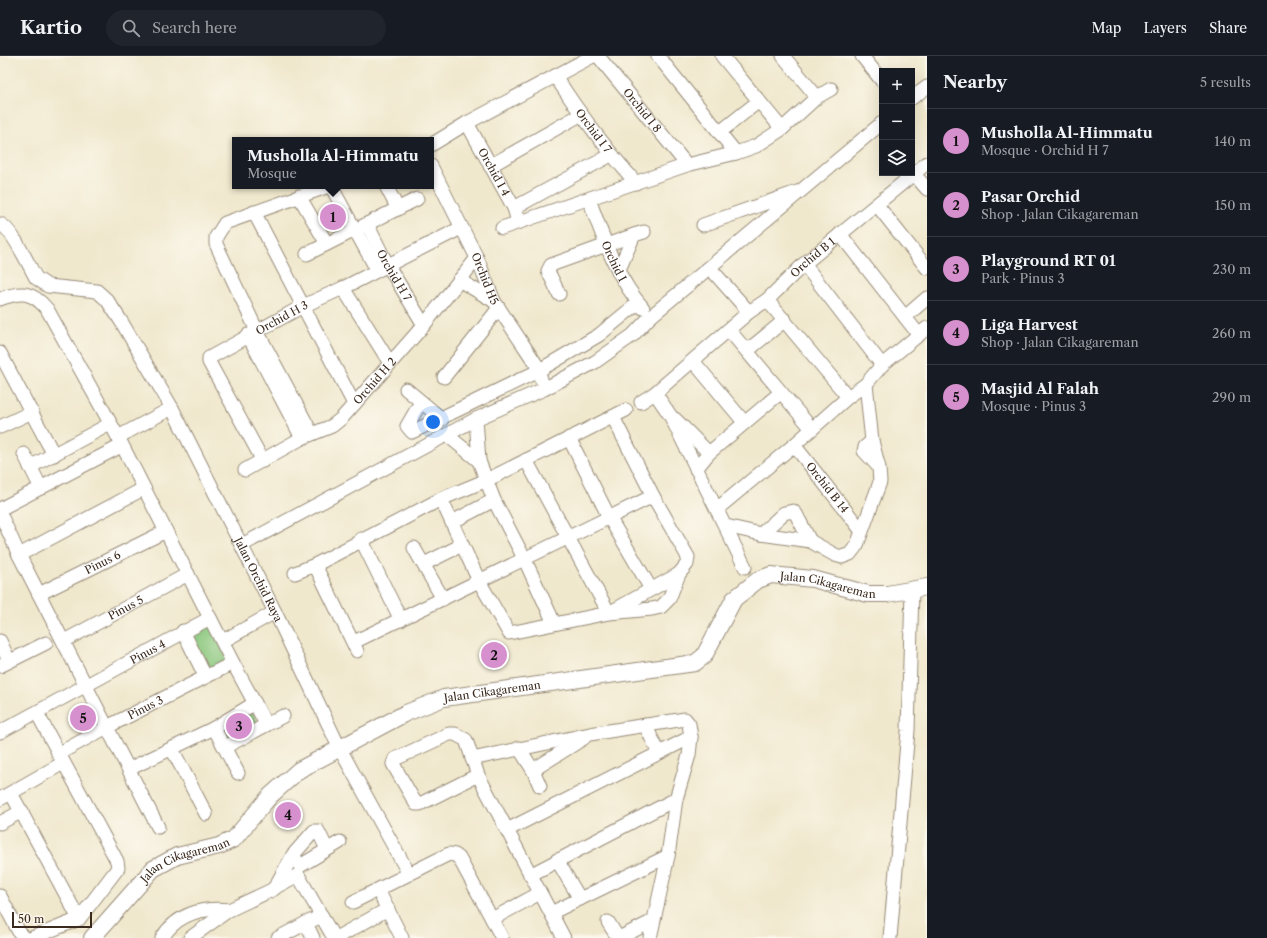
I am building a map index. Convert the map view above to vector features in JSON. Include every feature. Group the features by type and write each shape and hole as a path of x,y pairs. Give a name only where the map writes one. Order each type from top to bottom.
{"street":[{"path":"434,143 467,123 593,56"},
{"name":"Orchid I 8","path":"598,56 687,165"},
{"path":"658,56 736,154"},
{"path":"722,56 782,129"},
{"path":"783,56 817,97"},
{"path":"862,56 879,77"},
{"name":"Orchid I 7","path":"555,76 580,115 611,155 636,183"},
{"path":"915,96 927,87"},
{"path":"502,228 687,165 736,154 756,146 782,129 817,97 831,89"},
{"path":"720,132 759,101"},
{"path":"490,166 580,115"},
{"name":"Orchid I 4","path":"467,123 514,208 518,222"},
{"path":"242,545 595,362 633,335 650,316 715,272 804,189 879,126"},
{"path":"514,208 611,155"},
{"name":"Orchid B 1","path":"915,173 927,162"},
{"name":"Orchid H5","path":"434,172 477,258 497,304 538,371 544,389"},
{"path":"915,175 927,190"},
{"name":"Orchid B 1","path":"641,402 655,393 749,312 767,300 804,264 912,176"},
{"path":"307,436 252,333 216,244 216,237 225,223 321,189"},
{"name":"Orchid H 7","path":"332,189 361,227 382,267 424,325"},
{"path":"388,189 398,209"},
{"path":"703,225 804,189"},
{"path":"299,196 327,244"},
{"path":"307,254 417,199"},
{"name":"Orchid I","path":"589,199 618,272 638,303 650,316"},
{"path":"877,205 927,268"},
{"path":"254,212 354,404"},
{"name":"Jalan Orchid Raya","path":"0,224 3,225 13,237 36,278 41,283 48,286 97,292 107,300 121,321 172,408 242,545 340,748 409,874"},
{"name":"Orchid H 3","path":"263,461 209,362 209,358 303,306 343,288 461,228"},
{"path":"559,294 548,268 606,245 639,234 618,272"},
{"path":"717,509 794,445 848,397 866,384 882,365 923,331 905,317 840,234"},
{"name":"Orchid H 2","path":"245,470 307,436 332,426 342,418 424,325 477,258"},
{"path":"804,264 882,365"},
{"path":"715,272 749,312"},
{"path":"444,377 497,304 459,280"},
{"path":"343,288 390,363"},
{"path":"0,299 20,292 34,297 41,302 51,316 120,441 143,489 266,724"},
{"path":"905,317 927,298"},
{"path":"767,300 848,397"},
{"path":"421,402 407,426 410,431 414,433 538,371 599,335 638,303"},
{"path":"747,351 785,320"},
{"path":"729,330 780,393 812,429"},
{"path":"0,353 4,372 32,412 54,455"},
{"path":"693,361 744,422"},
{"path":"726,526 761,534 810,541 835,555 842,557 850,554 857,545 861,530 877,494 880,482 879,468 864,452 865,447 872,441 866,384"},
{"path":"406,389 442,419"},
{"path":"655,393 670,415 746,567"},
{"path":"696,469 709,453 780,393"},
{"path":"0,510 41,488 172,408"},
{"path":"295,573 315,565 361,539 441,499 487,480 626,410"},
{"path":"0,427 32,412"},
{"path":"670,415 709,453"},
{"path":"441,499 479,581 509,633 609,613 652,609 666,604 680,574 687,564 686,551 653,496 613,417"},
{"path":"30,467 110,424"},
{"path":"476,424 477,457 494,500 524,558 554,623"},
{"path":"450,438 477,457"},
{"path":"569,438 609,517 651,589"},
{"name":"Orchid B 14","path":"794,445 861,530"},
{"path":"24,454 41,488"},
{"path":"526,460 609,613"},
{"path":"19,555 143,489"},
{"path":"315,565 355,647 401,620 524,558 653,496"},
{"path":"452,522 494,500"},
{"path":"761,534 784,513 792,511 796,514 810,541"},
{"path":"0,513 19,555 158,827"},
{"name":"Pinus 6","path":"39,594 166,531"},
{"path":"361,539 401,620"},
{"path":"424,564 462,544"},
{"path":"414,548 443,599"},
{"name":"Pinus 5","path":"64,641 188,574"},
{"path":"609,613 680,574"},
{"name":"Jalan Cikagareman","path":"92,938 153,869 177,856 219,846 234,839 284,782 299,770 406,713 444,698 695,663 704,656 734,599 758,580 771,575 813,579 868,594 887,594 920,589"},
{"path":"890,938 920,589"},
{"path":"222,641 275,612"},
{"name":"Pinus 4","path":"0,732 210,618"},
{"path":"184,631 205,676"},
{"path":"0,641 4,664 46,643"},
{"name":"Pinus 3","path":"6,796 107,727 233,663"},
{"path":"129,769 214,728 255,703"},
{"path":"32,938 79,919 117,870 118,864 37,713"},
{"path":"225,748 266,724 283,716"},
{"path":"472,759 590,734 686,719 689,724 691,737 689,756 676,799 668,856 650,938"},
{"path":"645,725 659,753"},
{"path":"214,728 238,773"},
{"path":"478,775 420,804 416,804 393,764 395,759 449,734 455,734 466,740 478,775 564,938"},
{"path":"533,770 590,734"},
{"path":"507,830 691,737"},
{"path":"519,748 533,770 540,786"},
{"path":"172,749 206,814"},
{"path":"6,796 22,811 79,919"},
{"path":"530,875 676,799"},
{"path":"0,824 22,811"},
{"path":"274,888 297,865 314,831 318,832 327,849"},
{"path":"191,938 229,910 274,888 297,865 340,842"},
{"path":"353,902 444,855 455,855 502,938"},
{"path":"551,913 668,856"},
{"path":"557,860 580,899"},
{"path":"297,865 322,916 335,938 388,909"},
{"path":"378,890 402,938"},
{"path":"492,919 540,893"},
{"path":"0,896 19,932 25,938"},
{"path":"162,938 173,925 194,912 211,908 229,910"},
{"path":"278,938 322,916"},
{"path":"608,922 618,938 653,921"},
{"path":"306,923 313,938"}],"green space":[{"path":"209,622 228,661 207,672 188,633"},
{"path":"251,709 259,724 228,742 220,728"}],"place":[{"name":"Musholla Al-Himmatu","path":"333,217"},
{"name":"Pasar Orchid","path":"494,655"},
{"name":"Masjid Al Falah","path":"83,718"},
{"name":"Playground RT 01","path":"239,726"},
{"name":"Liga Harvest","path":"288,815"}]}
